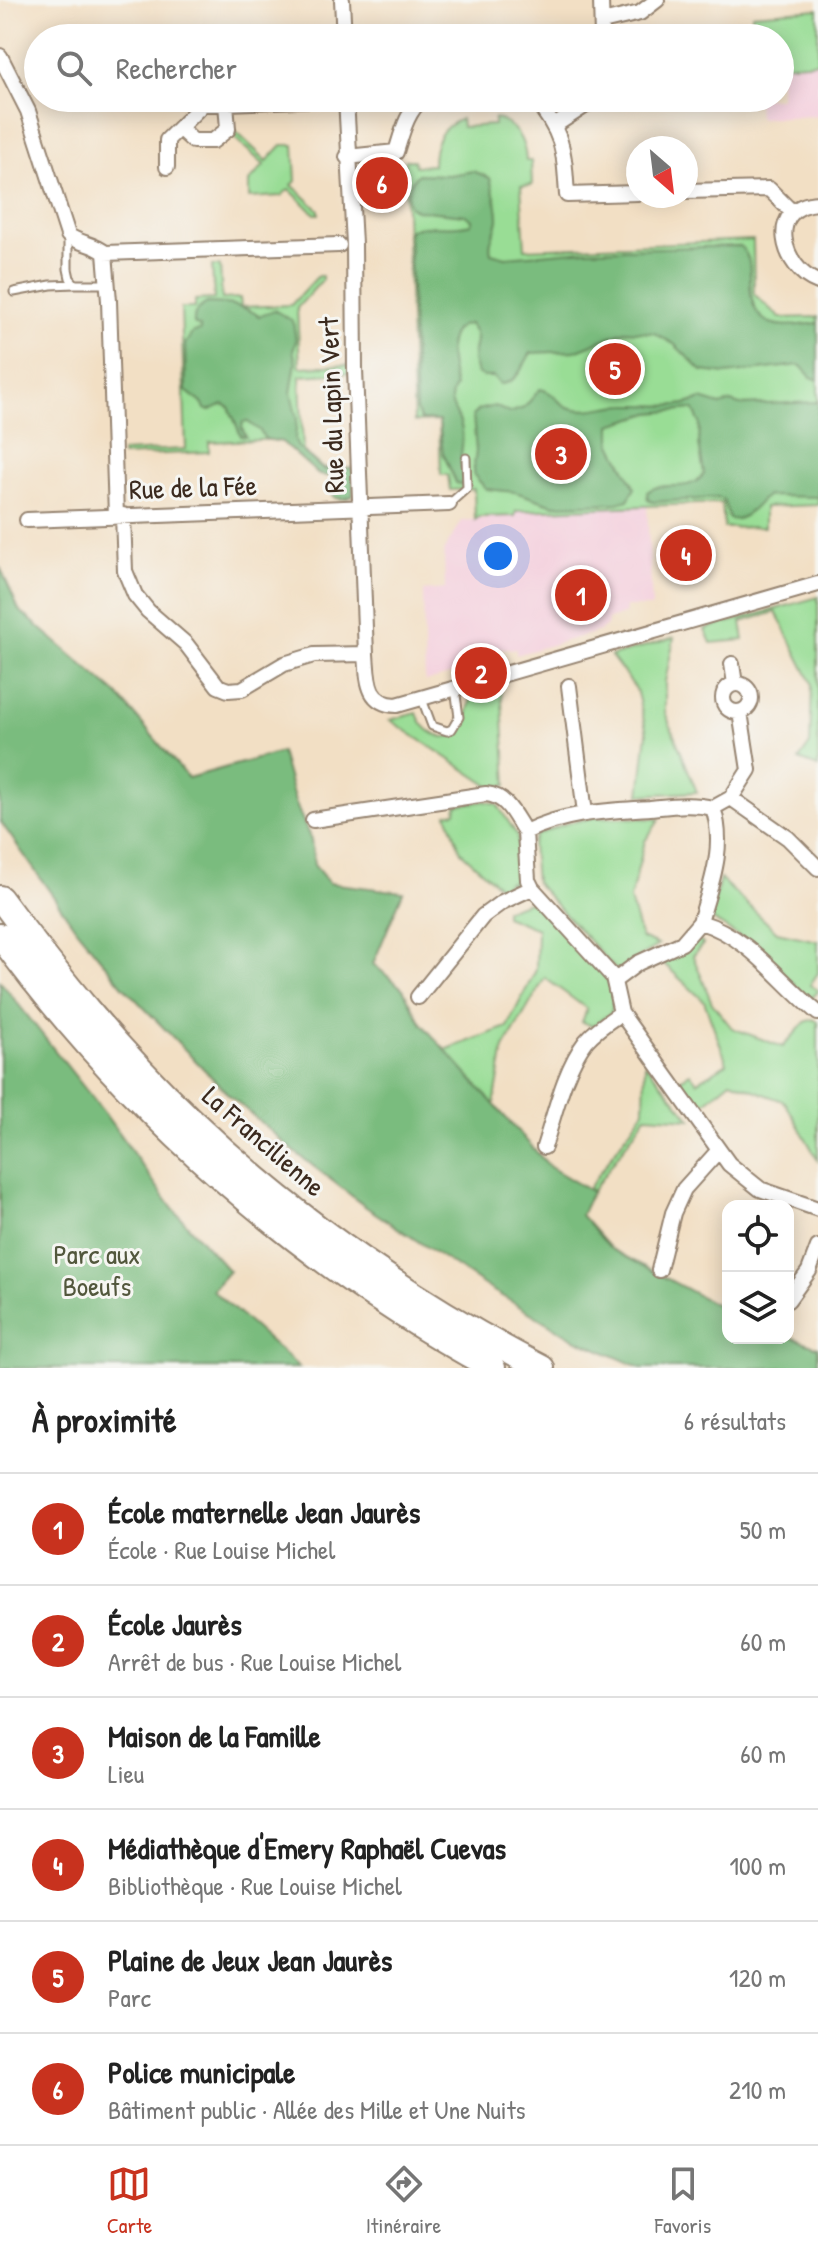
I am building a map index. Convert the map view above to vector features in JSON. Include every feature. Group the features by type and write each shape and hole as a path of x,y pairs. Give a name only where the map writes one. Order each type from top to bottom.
{"highway":[{"name":"La Francilienne","path":"0,898 76,996 117,1042 189,1118 240,1163 309,1220 385,1275 495,1343 542,1368"},
{"name":"La Francilienne","path":"0,936 69,1023 120,1080 226,1182 282,1228 372,1294 493,1368"}],"street":[{"path":"342,0 343,24"},
{"path":"601,0 602,22 640,13 657,0"},
{"path":"0,56 24,103"},
{"path":"28,112 68,235 105,253 339,245"},
{"path":"167,167 167,140 191,112"},
{"path":"179,128 193,141 213,141 228,129 227,112"},
{"name":"Rue du Lapin Vert","path":"346,112 369,686 373,695 384,704 397,705 422,698"},
{"path":"347,157 396,152 411,112"},
{"path":"544,112 554,126 564,150 567,195 626,193"},
{"path":"554,126 576,112"},
{"path":"698,191 769,189 791,211"},
{"path":"818,203 799,206 791,211 785,232 793,262 808,279 818,282"},
{"path":"353,235 341,238 339,245 341,251 354,254"},
{"path":"105,253 120,516 125,571 135,595 148,611 186,644 218,686 228,690 242,689 284,664 314,655 366,654"},
{"name":"Rue de la Fée","path":"27,520 449,504"},
{"path":"422,698 818,584"},
{"path":"525,832 585,813 694,804 713,808 731,798 749,770 740,712 748,707 751,698 744,686 735,684 732,664"},
{"path":"569,686 585,813"},
{"path":"313,820 486,794 506,801 525,832 528,880 532,888 601,962 614,981 621,1013 719,1150 738,1173 760,1189 818,1209"},
{"path":"731,798 788,838 818,868"},
{"path":"614,981 638,963 682,943 700,922 719,845 718,823 713,808"},
{"path":"418,997 483,916 502,902 532,888"},
{"path":"700,922 718,927 755,952 818,1013"},
{"path":"544,1147 572,1066 586,1042 601,1026 621,1013"},
{"path":"659,1270 673,1213 684,1189 719,1150"},
{"path":"794,1292 809,1271 818,1247"}],"lane":[{"path":"68,235 68,269 75,284"},
{"path":"14,292 51,285 108,284"},
{"path":"449,504 467,488 466,458"},
{"path":"422,698 432,726 447,731 452,729 459,717 455,688"}],"shaded area":[{"path":"818,9 818,116 758,118 758,112 794,112 794,24 752,24 752,14"},
{"path":"647,505 652,607 626,607 625,614 608,619 607,626 600,631 516,655 516,649 483,650 483,657 476,657 475,663 469,664 469,669 425,682 423,591 445,589 444,550 462,521 515,515 515,511"}],"green space":[{"path":"818,9 818,62 794,64 794,24 752,24 752,14"},
{"path":"494,118 513,129 524,146 526,161 531,161 532,185 521,186 525,249 753,240 754,294 780,318 818,317 818,505 764,507 764,527 724,528 722,503 516,511 515,516 479,517 475,520 474,489 450,490 448,475 441,475 439,421 414,422 407,173 404,172 405,160 414,160 415,166 433,165 439,137 454,122 461,119 462,127 494,125"},
{"path":"232,128 267,161 282,145 294,145 296,181 292,185 319,210 319,214 315,214 289,189 281,196 249,198 249,182 264,165 228,132"},
{"path":"473,171 490,178 497,204 498,220 491,240 491,253 506,257 586,250 740,246 748,258 752,298 762,318 770,323 791,326 818,323 818,380 800,365 726,374 702,371 674,344 654,333 625,331 575,351 531,353 511,381 500,384 493,377 477,373 473,359 476,338 469,324 454,332 449,350 455,387 451,399 461,424 461,460 466,481 462,485 456,483 443,453 439,421 421,420 416,410 409,230 463,226 471,224 472,220 465,215 416,210 410,207 408,193 418,174 449,175"},
{"path":"212,266 220,266 222,299 240,298 241,307 291,305 318,276 322,276 322,280 297,308 300,367 349,365 349,373 300,376 303,451 322,468 353,468 353,471 323,472 287,439 209,442 209,452 122,456 122,452 186,449 181,308 195,308 195,300 214,299"},
{"path":"207,303 234,305 259,316 274,310 293,321 296,362 291,393 297,419 297,446 323,470 354,468 353,496 335,498 331,492 340,482 338,477 319,475 282,442 265,439 248,422 243,422 242,428 246,437 241,436 229,407 223,404 209,411 186,391 185,344 193,332 200,331 200,327 194,324 194,316"},
{"path":"540,389 567,406 585,410 620,405 674,405 701,399 720,405 731,402 740,405 818,402 818,497 766,496 749,512 735,519 729,519 724,500 717,498 648,500 647,492 654,488 683,486 697,481 704,474 699,444 700,423 693,409 650,413 611,425 611,442 635,488 628,500 554,505 515,492 486,489 473,474 476,451 473,416 478,410 495,406 509,413 524,408"},
{"path":"0,567 19,610 117,694 188,778 281,752 295,802 311,840 314,865 329,883 403,892 373,964 403,989 421,1023 550,1167 592,1192 581,1215 611,1249 722,1308 722,1344 794,1344 794,1338 818,1347 818,1368 641,1368 573,1338 490,1289 366,1207 290,1148 228,1094 122,985 77,930 0,821"},
{"path":"818,597 818,767 799,760 810,744 812,683 776,612 741,622 744,640 711,643 705,629"},
{"path":"674,638 665,682 665,712 697,792 640,795 647,733 636,689 611,656"},
{"path":"501,685 507,785 491,787 390,720 417,713 425,727 438,736 452,736 464,724 474,693"},
{"path":"485,801 497,804 517,835 522,885 514,889 510,881 503,890 461,852 447,814 456,812 457,805"},
{"path":"597,817 660,819 645,841 630,899 641,938 658,945 617,971 535,882 532,844 536,835 567,823"},
{"path":"720,879 777,932 818,941 818,973 810,985 818,990 810,1001 763,952 710,918"},
{"path":"531,901 559,925 601,970 609,985 612,1009 611,1013 592,1026 582,1022 587,1009 545,978 504,1048 494,1105 445,1050 507,1027 536,970 537,929 505,916 505,910"},
{"path":"696,938 703,944 693,956 712,1003 732,1028 783,1047 805,1022 813,1019 818,1022 818,1160 785,1102 731,1081 698,1108 680,1082 690,1073 697,1082 727,1063 704,1001 662,962 687,949"},
{"name":"Parc aux Boeufs","path":"0,981 105,1114 173,1209 229,1271 212,1290 300,1368 0,1368"},
{"path":"645,1063 691,1119 646,1116 592,1192 589,1188 644,1110"}],"place":[{"name":"Police municipale","path":"382,183"},
{"name":"Plaine de Jeux Jean Jaurès","path":"615,369"},
{"name":"Maison de la Famille","path":"561,454"},
{"name":"Médiathèque d'Emery Raphaël Cuevas","path":"686,555"},
{"name":"École maternelle Jean Jaurès","path":"581,595"},
{"name":"École Jaurès","path":"481,673"}]}
